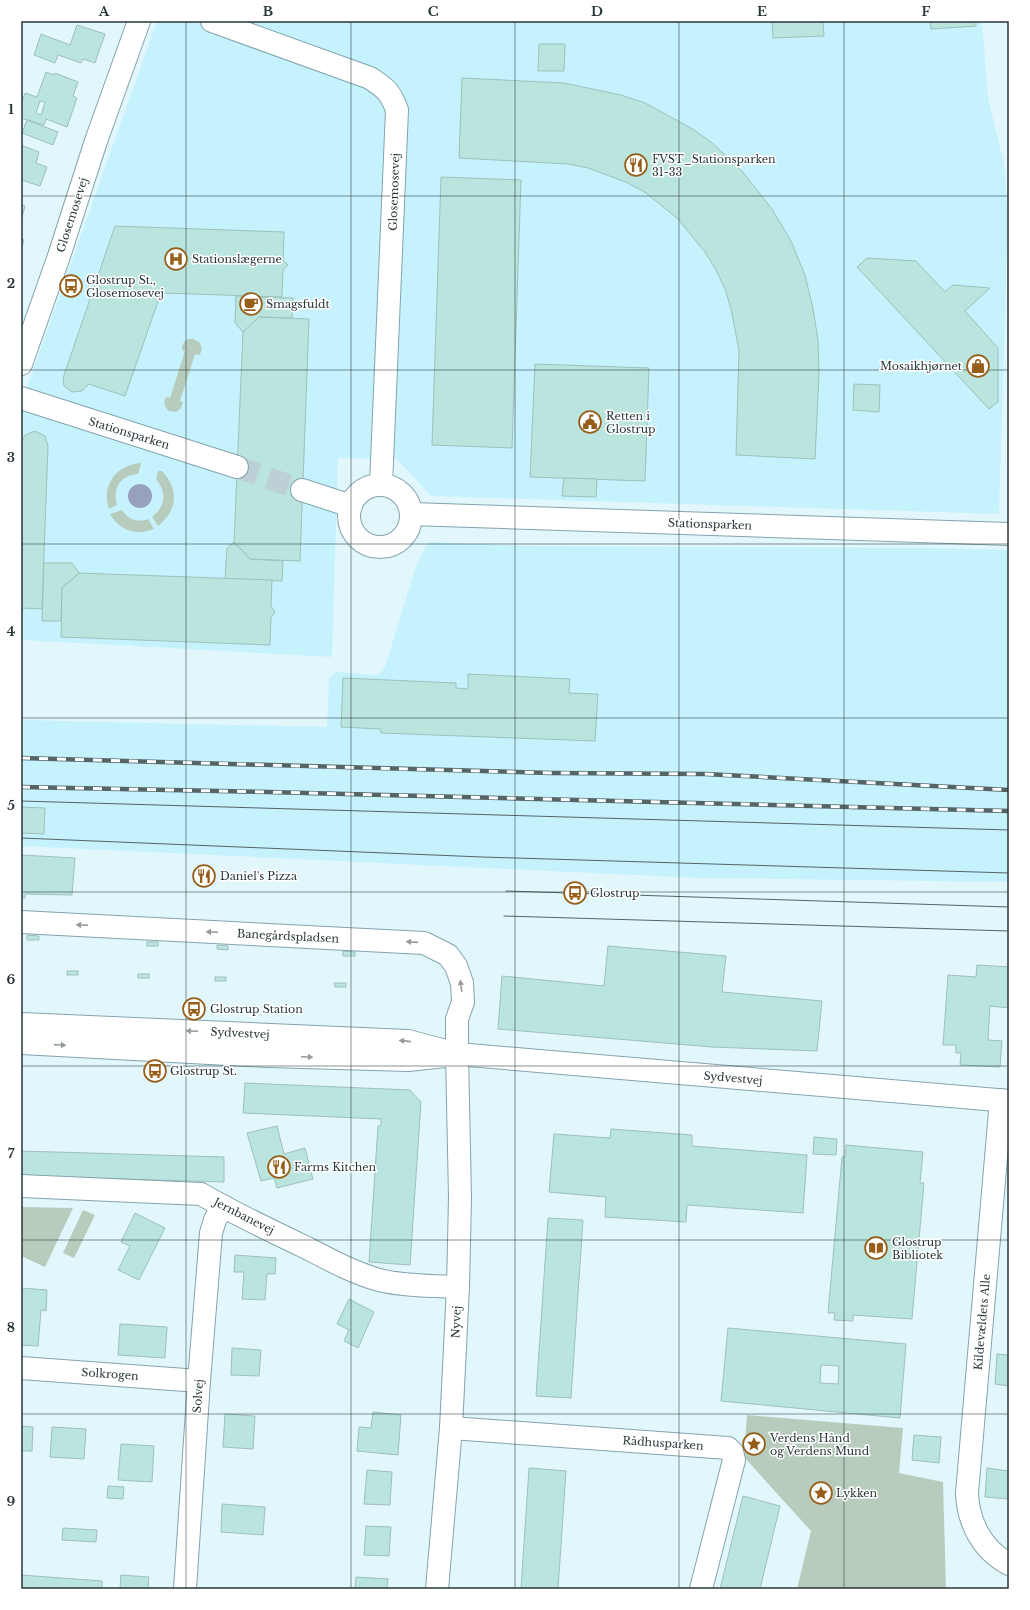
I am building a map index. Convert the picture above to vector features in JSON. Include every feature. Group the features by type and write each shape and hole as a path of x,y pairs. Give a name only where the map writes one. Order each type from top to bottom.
{"street":[{"name":"Glosemosevej","path":"21,364 59,256 96,141 139,21"},
{"name":"Glosemosevej","path":"212,21 370,78 384,88 392,97 397,110 381,485"},
{"name":"Stationsparken","path":"21,398 237,467"},
{"path":"381,485 392,488 402,494 408,503 411,514 410,525 405,535 397,542 387,546 376,547 357,537 351,528 349,517 351,506 355,497 362,491 372,486 381,485"},
{"path":"302,490 351,506"},
{"name":"Stationsparken","path":"411,514 1009,534"},
{"name":"Banegårdspladsen","path":"21,922 424,943 448,955 456,966 462,983 463,1002 457,1019 456,1054"},
{"name":"Sydvestvej","path":"21,1024 408,1041 456,1054 1005,1101"},
{"name":"Sydvestvej","path":"21,1043 229,1055 408,1060 456,1054"},
{"name":"Nyvej","path":"437,1589 451,1428 458,1287 460,1198 456,1054"},
{"name":"Kildevældets Alle","path":"1005,1101 967,1493 967,1507 972,1523 982,1540 993,1553 1009,1564"},
{"name":"Jernbanevej","path":"21,1186 201,1194 344,1267 369,1277 393,1282 458,1287"},
{"name":"Solvej","path":"184,1589 211,1233 215,1220 223,1206"},
{"name":"Solkrogen","path":"21,1368 199,1381"},
{"name":"Rådhusparken","path":"451,1428 728,1448 732,1452 734,1460 701,1589"}],"shaded area":[{"path":"157,21 982,21 988,98 1004,164 1007,206 999,514 431,496 397,459 338,458 332,657 21,640 21,404"},
{"path":"140,484 145,485 151,491 151,501 145,507 140,508 135,507 129,501 128,496 129,491 135,485"},
{"path":"428,542 528,546 945,548 1009,550 1009,882 697,878 21,846 21,720 327,727 329,678 336,672 378,675 385,667 416,566"}],"green space":[{"path":"189,339 199,342 202,350 199,355 195,354 180,401 183,402 181,408 176,412 169,411 164,404 164,401 166,397 170,398 185,351 182,350 183,344"},
{"path":"141,463 138,474 127,477 119,484 116,493 117,505 109,509 107,492 109,484 113,478 124,468"},
{"path":"158,471 162,471 168,478 174,499 173,506 165,520 158,526 152,517 157,513 163,499 162,489 156,479"},
{"path":"122,510 127,516 134,520 140,521 148,519 154,529 135,532 124,528 114,520 110,514"},
{"path":"21,1207 73,1208 45,1267 21,1256"},
{"path":"83,1210 95,1215 74,1258 63,1253"},
{"path":"747,1415 903,1428 899,1473 943,1482 946,1589 797,1589 811,1531 744,1457"}],"building":[{"path":"772,21 823,21 824,36 773,38"},
{"path":"930,21 976,21 976,26 931,29"},
{"path":"77,25 105,34 95,63 83,59 81,63 58,55 55,63 34,55 41,34 70,45"},
{"path":"539,44 565,44 564,71 538,71"},
{"path":"46,72 54,75 55,73 78,82 73,96 77,98 67,127 46,119 44,125 21,118 21,104 25,93 37,97","holes":["40,101 45,102 41,115 36,113"]},
{"path":"462,78 564,83 621,95 645,103 691,128 711,142 742,171 772,209 791,241 805,275 818,340 819,374 815,459 736,455 739,350 731,309 725,289 716,270 705,252 678,219 646,193 628,183 588,168 568,164 459,158"},
{"path":"27,120 58,132 53,145 22,133"},
{"path":"21,145 39,152 36,163 47,167 40,186 21,180"},
{"path":"441,177 521,180 512,448 432,445"},
{"path":"21,205 25,206 21,221"},
{"path":"115,226 284,232 283,260 288,265 283,270 282,297 161,293 125,396 89,384 82,391 72,392 64,386 64,375"},
{"path":"21,239 24,240 21,250"},
{"path":"867,258 916,261 945,292 953,285 990,288 965,311 998,348 998,402 989,409 857,267"},
{"path":"236,296 293,298 292,318 259,317 243,332 235,323"},
{"path":"259,317 309,319 300,561 250,559 234,542 243,332"},
{"name":"Retten i Glostrup","path":"535,364 649,368 645,481 530,477"},
{"path":"854,384 880,385 879,412 853,410"},
{"path":"35,431 45,436 48,446 42,609 21,608 21,444 25,435"},
{"path":"564,478 597,479 596,497 562,496"},
{"path":"234,542 250,559 283,561 282,581 225,579 227,548"},
{"path":"44,563 72,563 79,573 62,588 61,621 42,621"},
{"path":"79,573 272,580 271,606 275,612 271,617 270,645 61,637 62,588"},
{"path":"468,674 570,679 569,693 598,694 595,741 381,733 381,729 341,727 343,678 456,683 456,688 468,689"},
{"path":"21,807 45,808 44,834 21,833"},
{"path":"21,855 75,858 72,895 25,894 25,898 21,898"},
{"path":"27,935 39,936 39,940 27,940"},
{"path":"147,942 158,942 158,946 147,946"},
{"path":"217,945 228,946 228,950 217,949"},
{"path":"608,946 726,956 722,992 822,1001 817,1051 712,1047 498,1029 502,976 604,986"},
{"path":"343,951 355,952 355,956 343,956"},
{"path":"977,965 1009,967 1009,1008 990,1006 988,1040 1002,1041 1000,1067 960,1065 961,1053 956,1053 956,1045 943,1045 948,975 976,977"},
{"path":"67,971 78,971 78,975 67,975"},
{"path":"138,974 149,974 149,978 138,978"},
{"path":"215,977 226,977 226,981 215,981"},
{"path":"334,983 346,983 346,987 335,987"},
{"path":"245,1083 410,1090 421,1102 410,1265 369,1262 378,1126 381,1126 381,1119 243,1113"},
{"path":"277,1126 284,1154 305,1148 313,1179 277,1188 274,1178 261,1181 247,1133"},
{"path":"611,1129 692,1135 692,1146 807,1155 803,1213 687,1205 686,1222 605,1217 606,1197 549,1192 554,1134 610,1138"},
{"path":"814,1137 837,1139 836,1155 813,1154"},
{"name":"Glostrup Bibliotek","path":"846,1145 923,1152 920,1183 924,1183 912,1319 853,1315 853,1321 834,1320 835,1313 828,1313 842,1157 845,1157"},
{"path":"21,1151 224,1157 224,1182 21,1176"},
{"path":"135,1213 165,1228 139,1280 118,1270 130,1246 121,1242"},
{"path":"548,1218 583,1220 571,1398 536,1396"},
{"path":"235,1255 276,1258 275,1274 267,1274 265,1300 242,1299 244,1272 234,1272"},
{"path":"21,1288 47,1290 46,1311 41,1310 38,1346 21,1345"},
{"path":"349,1299 374,1312 358,1348 344,1341 349,1330 337,1324"},
{"path":"120,1324 167,1327 165,1358 118,1355"},
{"path":"728,1328 906,1344 900,1418 721,1401","holes":["821,1365 839,1366 838,1384 820,1383"]},
{"path":"232,1348 261,1350 259,1376 231,1375"},
{"path":"997,1354 1009,1355 1009,1386 995,1384"},
{"path":"373,1412 401,1415 398,1455 357,1451 359,1427 371,1428"},
{"path":"225,1414 255,1416 253,1449 223,1447"},
{"path":"21,1426 33,1427 32,1451 21,1451"},
{"path":"52,1427 86,1429 84,1459 50,1457"},
{"path":"914,1435 941,1437 939,1463 912,1460"},
{"path":"121,1444 154,1446 152,1482 118,1480"},
{"path":"529,1468 566,1471 558,1589 521,1589"},
{"path":"987,1468 1009,1471 1009,1499 985,1497"},
{"path":"367,1470 392,1472 390,1505 364,1504"},
{"path":"108,1486 124,1487 123,1499 107,1498"},
{"path":"743,1496 780,1506 760,1589 720,1589"},
{"path":"222,1504 265,1507 263,1535 221,1532"},
{"path":"366,1526 391,1527 389,1556 364,1555"},
{"path":"63,1528 97,1530 96,1542 62,1540"},
{"path":"21,1575 102,1581 102,1589 21,1589"},
{"path":"121,1575 149,1577 148,1589 120,1589"},
{"path":"356,1577 388,1579 387,1589 355,1589"}],"tunnel":[{"path":"237,467 302,490"}],"tram line":[{"path":"21,801 1009,830"},
{"path":"21,838 482,857 1009,873"},
{"path":"506,891 1009,907"},
{"path":"504,916 1009,931"}],"railway":[{"path":"21,758 551,773 705,774 1009,790"},
{"path":"21,787 1009,811"}],"place":[{"name":"FVST_Stationsparken 31-33","path":"636,165"},
{"name":"Stationslægerne","path":"176,259"},
{"name":"Glostrup St., Glosemosevej","path":"71,286"},
{"name":"Smagsfuldt","path":"251,304"},
{"name":"Mosaikhjørnet","path":"978,366"},
{"name":"Retten i Glostrup","path":"590,422"},
{"name":"Daniel's Pizza","path":"204,876"},
{"name":"Glostrup","path":"575,893"},
{"name":"Glostrup Station","path":"194,1009"},
{"name":"Glostrup St.","path":"155,1071"},
{"name":"Farms Kitchen","path":"279,1167"},
{"name":"Glostrup Bibliotek","path":"876,1248"},
{"name":"Verdens Hånd og Verdens Mund","path":"754,1444"},
{"name":"Lykken","path":"821,1493"}]}
